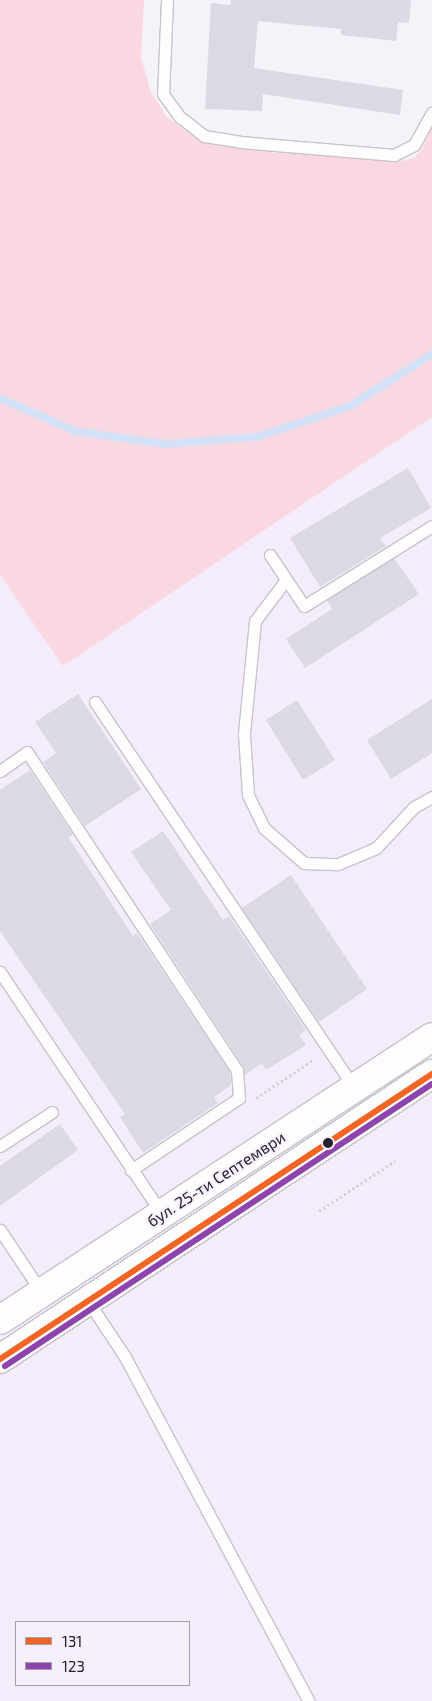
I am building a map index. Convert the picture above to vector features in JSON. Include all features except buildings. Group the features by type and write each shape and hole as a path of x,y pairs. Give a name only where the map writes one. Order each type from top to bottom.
{"main road":[{"name":"бул. 25-ти Септември","path":"0,1320 432,1038"},
{"name":"бул. 25-ти Септември","path":"0,1359 432,1074"}],"lane":[{"path":"167,0 163,94 180,117 204,136 240,142 394,155 414,145 432,113"},
{"path":"270,555 285,581 304,606 432,526"},
{"path":"285,581 255,621 244,734 248,795 264,828 304,864 338,864 376,848 414,807 432,797"},
{"path":"95,702 354,1088"},
{"path":"0,771 27,752 237,1070 238,1098 132,1170"},
{"path":"0,972 162,1214"},
{"path":"0,1146 52,1112"},
{"path":"0,1230 42,1293"},
{"path":"88,1301 125,1357 310,1701"}],"path":[{"path":"273,1087 312,1060"},
{"path":"319,1211 395,1162"}],"shaded area":[{"path":"0,0 144,0 141,58 151,92 167,117 202,142 269,152 402,161 413,158 421,151 432,127 432,417 63,666 0,575"},
{"path":"432,417 432,1701 0,1701 0,575 63,665"}],"waterway":[{"path":"0,398 74,431 165,444 257,437 350,406 432,354"}],"transit line":[{"name":"131","path":"0,1359 432,1074"},
{"name":"123","path":"5,1366 432,1084"}]}
